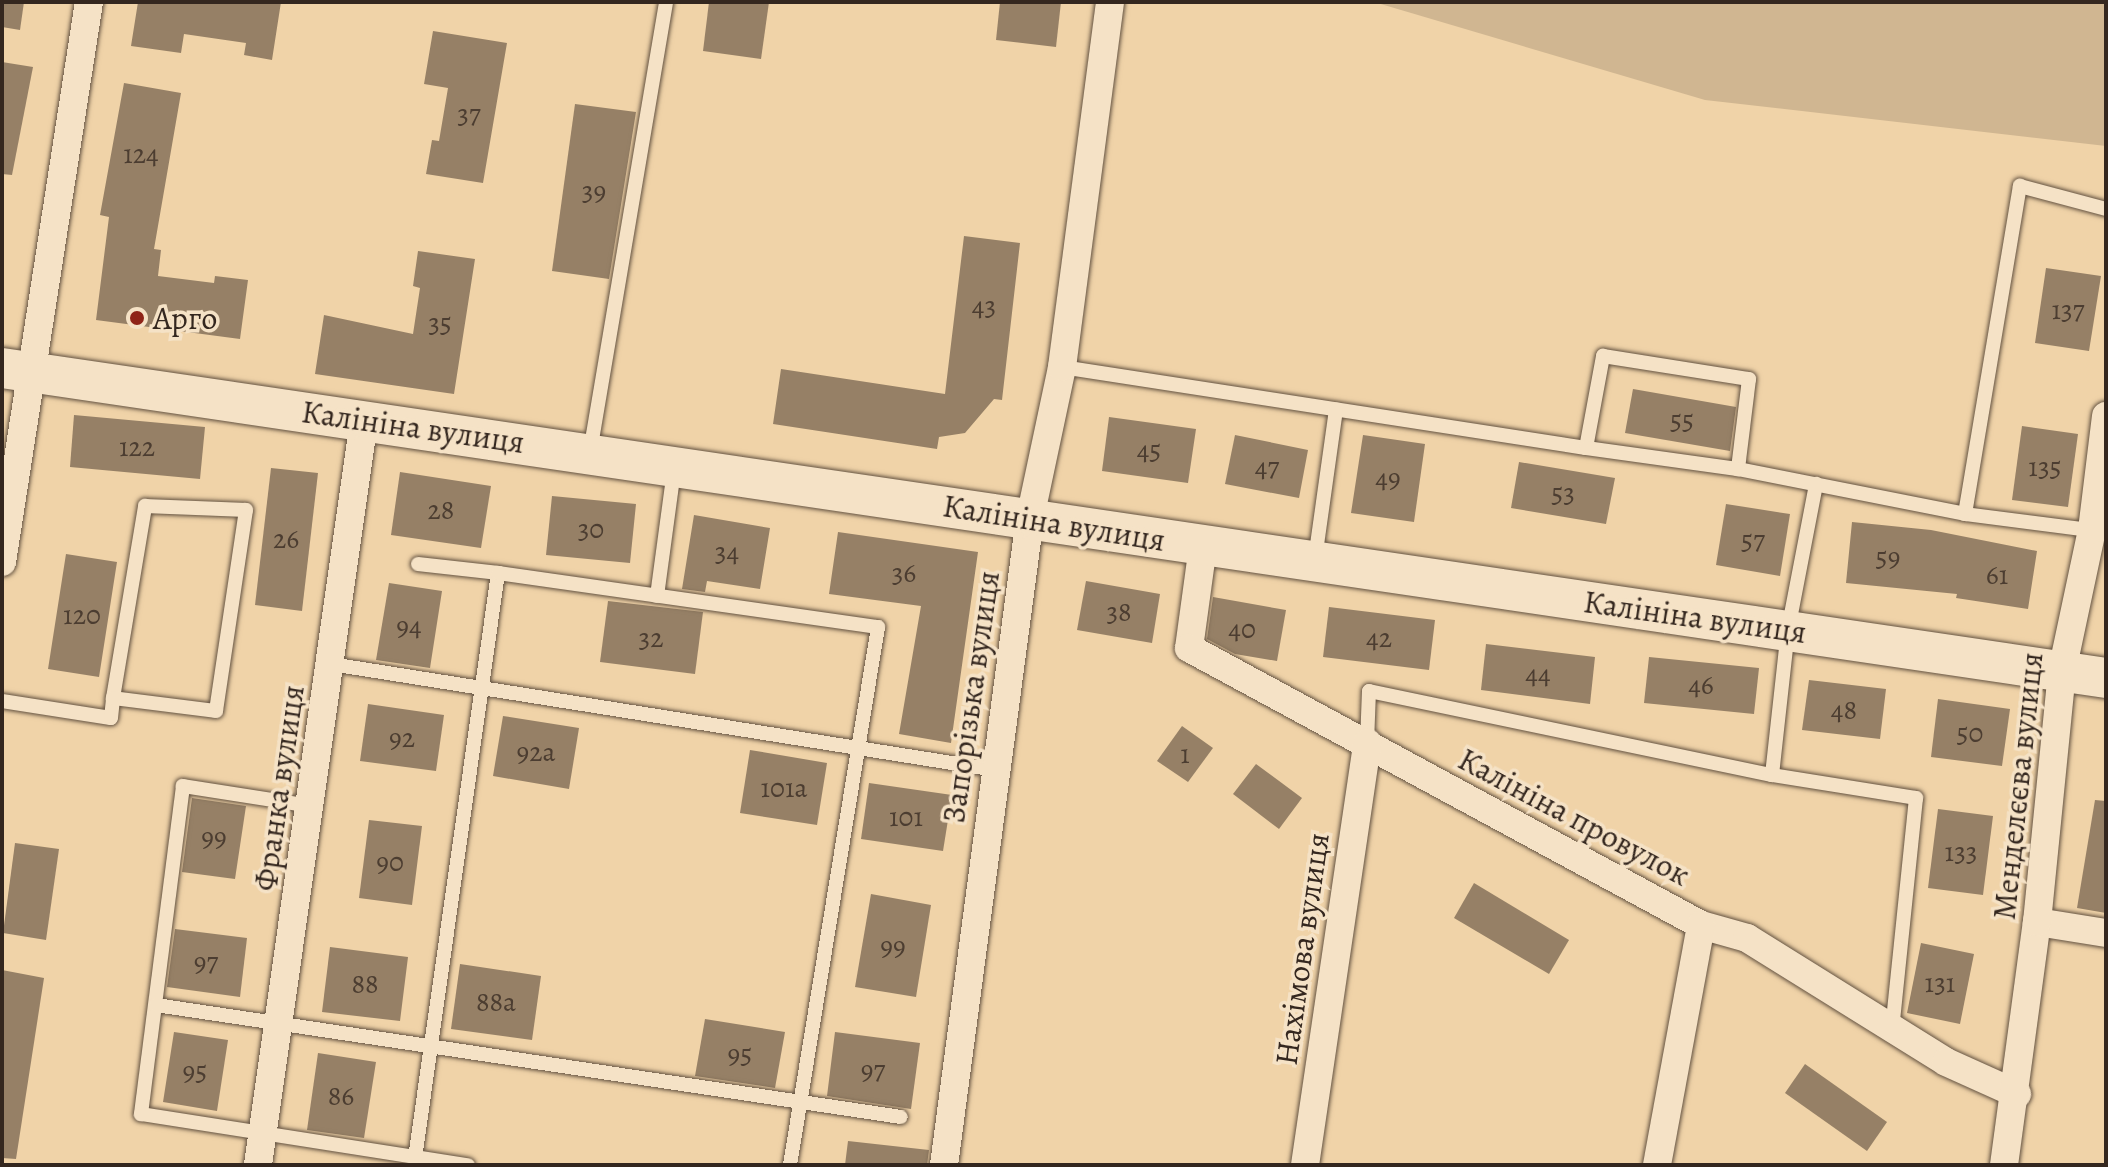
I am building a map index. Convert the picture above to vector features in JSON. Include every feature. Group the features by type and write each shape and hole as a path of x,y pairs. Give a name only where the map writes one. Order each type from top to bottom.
{"street":[{"path":"2,562 16,370 89,2"},
{"name":"Запорізька вулиця","path":"944,1165 1030,518 1062,367 1110,2"},
{"name":"Калініна вулиця","path":"16,370 590,452 1203,546 2106,678"},
{"name":"Менделєєва вулиця","path":"2004,1165 2017,1094 2062,671 2099,531 2106,416"},
{"name":"Франка вулиця","path":"258,1165 312,806 364,420"},
{"name":"Калініна провулок","path":"1203,546 1189,648 1701,925 1747,938 1892,1029 1982,1081 2017,1094"},
{"name":"Нахімова вулиця","path":"1305,1165 1367,743"},
{"path":"2037,922 2106,933"},
{"path":"1657,1165 1701,925"}],"lane":[{"path":"590,452 666,2"},
{"path":"1965,514 2020,186 2106,209"},
{"path":"1586,448 1603,356 1749,379 1738,469"},
{"path":"1062,367 1738,469 1965,514 2099,531"},
{"path":"1315,560 1336,409"},
{"path":"657,596 674,466"},
{"path":"1772,775 1788,630 1816,484"},
{"path":"2,701 111,718 113,698 145,506 246,510 216,711 113,698"},
{"path":"418,564 878,627 790,1165"},
{"path":"415,1158 498,573"},
{"path":"331,664 481,692 996,770"},
{"path":"1367,743 1369,691 1772,775 1916,798 1892,1029"},
{"path":"312,806 183,786 141,1114 468,1165"},
{"path":"156,1005 901,1117"}],"shaded area":[{"path":"1374,2 2106,2 2106,146 1705,100"}],"building":[{"path":"2,2 24,2 20,30 2,27"},
{"path":"138,2 281,2 272,60 244,55 246,43 184,34 181,53 131,46"},
{"path":"709,2 769,2 761,59 703,51"},
{"path":"1000,2 1061,2 1056,47 996,40"},
{"path":"433,31 507,43 483,183 426,174 432,140 439,141 448,88 424,84"},
{"path":"2,62 33,67 12,175 2,174"},
{"path":"124,83 181,93 154,249 161,250 158,276 214,283 215,276 248,280 240,339 96,320 109,217 100,215"},
{"path":"575,104 636,112 609,279 552,271"},
{"path":"964,236 1020,243 1002,400 994,399 965,433 939,437 937,449 773,424 781,369 945,394"},
{"path":"418,251 475,259 454,394 315,374 324,315 413,334 420,288 413,286"},
{"path":"2046,268 2101,276 2089,351 2035,343"},
{"path":"1633,389 1736,407 1730,451 1625,433"},
{"path":"74,415 205,427 200,479 70,467"},
{"path":"1109,417 1196,429 1188,483 1102,471"},
{"path":"2022,426 2078,434 2068,507 2012,500"},
{"path":"1235,435 1308,450 1299,498 1225,484"},
{"path":"1363,435 1425,444 1414,522 1351,513"},
{"path":"1519,462 1615,478 1606,524 1511,508"},
{"path":"271,468 318,473 302,611 255,605"},
{"path":"400,472 491,486 481,548 391,535"},
{"path":"552,496 636,504 630,563 546,555"},
{"path":"1726,504 1790,514 1780,576 1716,565"},
{"path":"694,515 770,528 760,589 707,581 705,592 682,589"},
{"path":"1852,522 1931,530 2037,551 2028,609 1956,598 1957,594 1846,583"},
{"path":"838,532 978,552 951,743 899,734 921,606 829,594"},
{"path":"66,554 117,562 99,677 48,669"},
{"path":"1086,581 1160,594 1152,643 1077,630"},
{"path":"389,583 442,591 430,668 376,660"},
{"path":"1213,597 1286,610 1277,661 1235,654 1207,639"},
{"path":"608,601 703,612 695,674 600,662"},
{"path":"1329,607 1435,620 1429,670 1323,657"},
{"path":"1486,644 1595,657 1590,704 1481,690"},
{"path":"1649,657 1759,668 1754,714 1644,703"},
{"path":"1809,680 1886,689 1880,739 1802,730"},
{"path":"1938,699 2010,709 2002,766 1931,757"},
{"path":"368,704 444,715 436,771 360,761"},
{"path":"503,716 579,728 569,789 493,776"},
{"path":"1182,726 1213,748 1188,782 1157,761"},
{"path":"750,750 827,763 817,825 740,813"},
{"path":"1256,764 1302,798 1279,829 1233,794"},
{"path":"869,783 952,795 943,851 861,839"},
{"path":"192,798 246,806 235,879 182,872"},
{"path":"2095,800 2106,801 2106,913 2077,908"},
{"path":"1938,809 1993,816 1983,895 1928,888"},
{"path":"369,820 422,826 412,905 359,898"},
{"path":"15,843 59,849 46,940 3,933"},
{"path":"1474,883 1569,940 1549,974 1454,918"},
{"path":"871,894 931,905 916,997 855,987"},
{"path":"175,929 247,938 240,997 167,987"},
{"path":"1921,943 1974,954 1960,1024 1907,1013"},
{"path":"330,947 408,957 400,1021 322,1012"},
{"path":"460,964 541,976 532,1040 451,1029"},
{"path":"2,970 44,978 16,1159 2,1158"},
{"path":"705,1019 785,1032 775,1088 695,1076"},
{"path":"174,1032 228,1040 217,1111 163,1102"},
{"path":"835,1032 920,1043 911,1109 827,1096"},
{"path":"318,1053 376,1062 364,1138 307,1130"},
{"path":"1805,1064 1887,1122 1867,1151 1785,1093"},
{"path":"848,1141 929,1150 927,1165 845,1165"}],"place":[{"name":"Арго","path":"137,318"}]}
